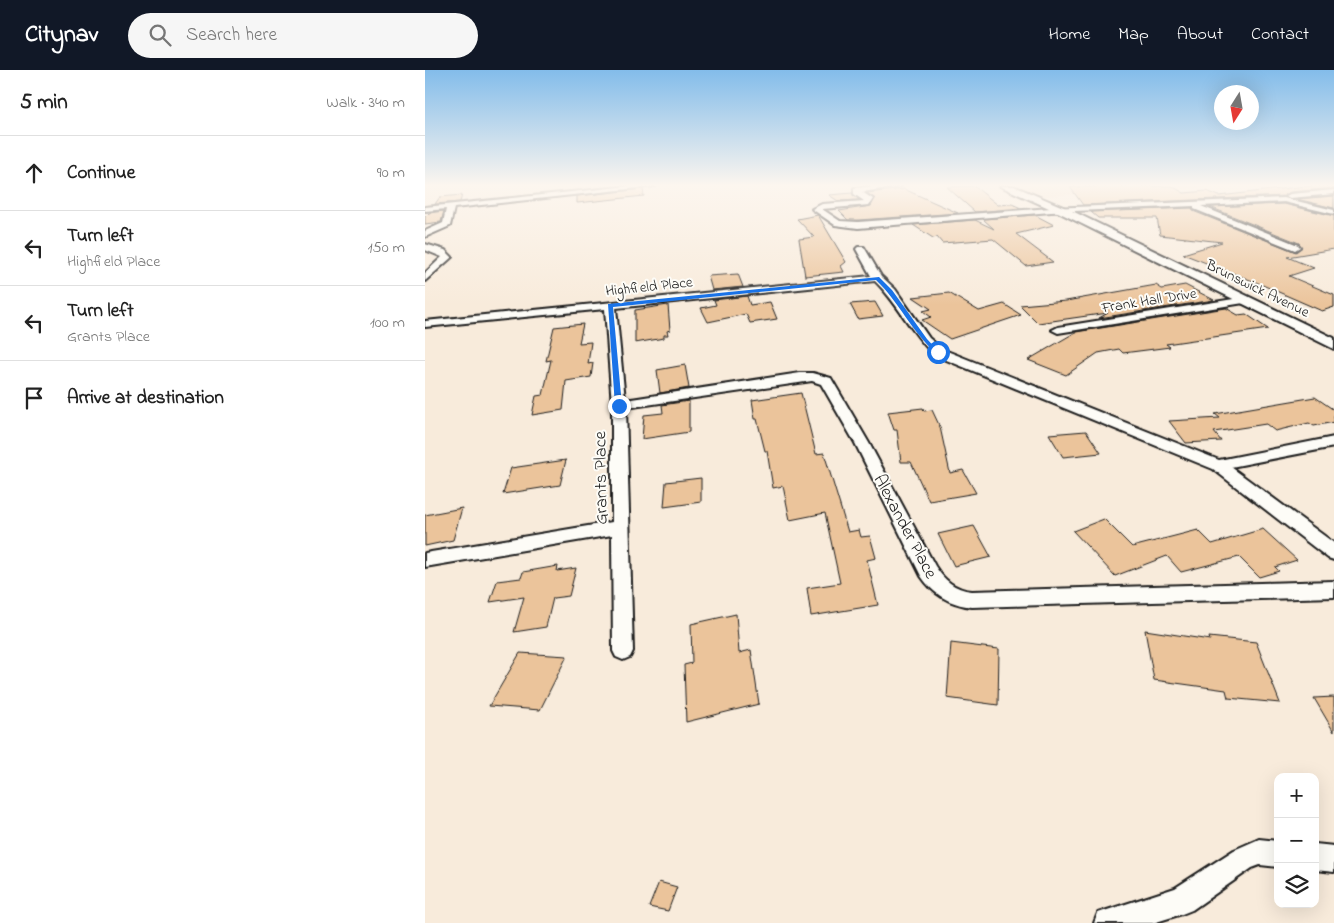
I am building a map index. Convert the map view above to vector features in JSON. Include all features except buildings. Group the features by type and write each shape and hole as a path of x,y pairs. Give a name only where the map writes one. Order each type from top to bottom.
{"main road":[{"name":"Brunswick Avenue","path":"1093,226 1334,344"}],"street":[{"path":"425,234 443,226"},
{"path":"1244,226 1295,247"},
{"path":"425,247 442,252 447,257 425,278"},
{"path":"861,249 877,278 891,291 925,340 938,352 1218,465 1334,553"},
{"name":"Highfield Place","path":"425,324 877,278"},
{"name":"Frank Hall Drive","path":"1058,330 1246,300"},
{"name":"Grants Place","path":"610,305 619,406 623,651"},
{"name":"Alexander Place","path":"619,406 800,377 813,377 826,381 862,443 928,571 936,583 958,597 1021,599 1334,589"},
{"path":"1218,465 1334,442"},
{"path":"425,560 621,527"},
{"path":"1108,923 1182,900 1251,855 1259,852 1274,854"},
{"path":"1319,857 1334,859"}],"route":[{"path":"619,406 610,305 877,278 891,291 925,340 938,352"}]}
